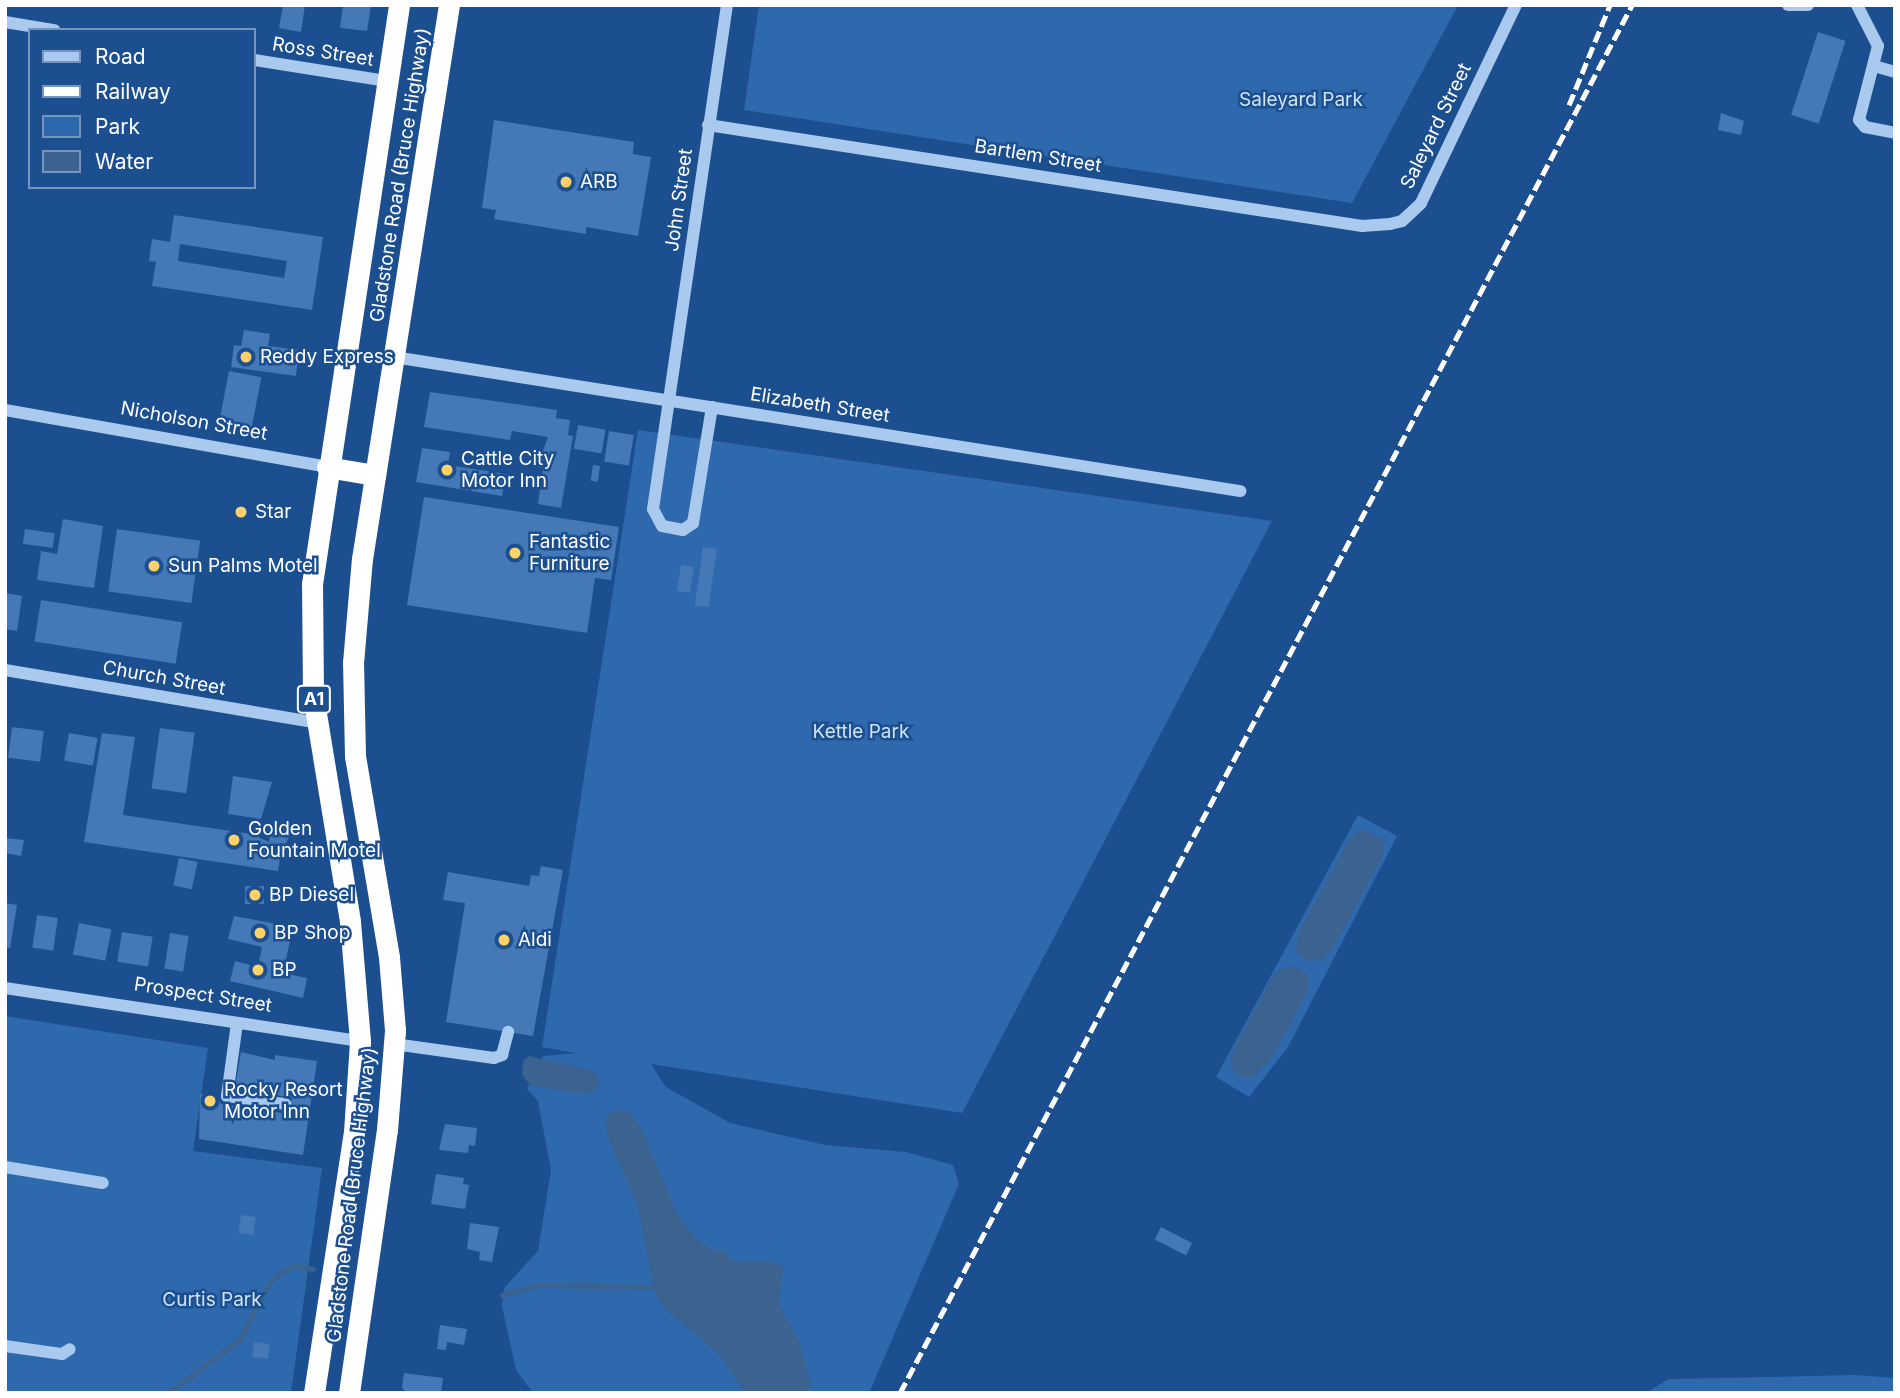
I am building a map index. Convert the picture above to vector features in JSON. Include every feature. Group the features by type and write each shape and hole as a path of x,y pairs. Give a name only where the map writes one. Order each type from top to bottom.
{"highway":[{"name":"Gladstone Road (Bruce Highway)","path":"314,1393 354,1132 360,1041 350,921 317,723 310,631 327,467 399,5"},
{"name":"Gladstone Road (Bruce Highway)","path":"349,1393 387,1130 394,1044 389,957 352,721 360,586 449,5"},
{"name":"Nicholson Street","path":"327,467 375,475"},
{"name":"Prospect Street","path":"360,1041 394,1044"}],"street":[{"name":"John Street","path":"712,407 695,516 689,527 672,529 657,522 653,513 727,5"},
{"name":"Saleyard Street","path":"1362,226 1402,221 1421,203 1516,5"},
{"path":"1788,5 1808,5"},
{"path":"1857,5 1878,41 1859,120 1866,127 1895,134"},
{"path":"5,22 42,28"},
{"name":"Ross Street","path":"256,60 387,81"},
{"path":"1874,66 1895,72"},
{"name":"Bartlem Street","path":"708,125 1362,226"},
{"name":"Elizabeth Street","path":"394,357 1240,491"},
{"name":"Nicholson Street","path":"5,410 327,467"},
{"name":"Church Street","path":"5,670 317,723"},
{"name":"Prospect Street","path":"5,988 360,1041"},
{"path":"237,1023 227,1096 285,1104"},
{"path":"394,1044 494,1058 502,1055 508,1032"},
{"path":"5,1167 103,1183"},
{"path":"5,1346 62,1354 70,1349"}],"green space":[{"name":"Saleyard Park","path":"759,5 1458,5 1352,203 744,110"},
{"name":"Kettle Park","path":"638,430 1272,521 962,1113 651,1064 666,1087 730,1123 825,1145 906,1152 953,1165 959,1184 869,1393 533,1393 516,1370 502,1306 504,1288 538,1251 551,1170 538,1101 527,1089 543,1056 576,1053 542,1047"},
{"path":"1358,815 1397,836 1288,1047 1249,1097 1216,1077","holes":["1294,966 1231,1057 1271,980 1278,971"]},
{"name":"Curtis Park","path":"5,1016 208,1048 193,1151 322,1168 291,1393 5,1393"},
{"path":"1856,1375 1895,1378 1895,1393 1646,1393 1669,1379"}],"water":[{"path":"1362,830 1383,839 1384,854 1331,952 1324,959 1307,962 1296,952 1298,933 1350,838"},
{"path":"1294,966 1309,976 1307,993 1271,1059 1252,1078 1238,1076 1230,1065 1234,1048 1271,980 1278,971"},
{"path":"529,1056 593,1071 600,1082 593,1092 574,1093 530,1085 522,1075 523,1061"},
{"path":"613,1110 630,1112 643,1132 677,1214 697,1240 713,1250 726,1251 731,1260 771,1262 783,1267 779,1303 799,1342 811,1383 807,1393 745,1393 719,1354 666,1310 654,1290 638,1206 609,1140 605,1118"}],"building":[{"path":"283,5 305,5 301,32 279,28"},
{"path":"343,5 371,5 367,31 340,28"},
{"path":"1818,32 1846,41 1819,124 1791,115"},
{"path":"1721,113 1744,121 1741,135 1718,130"},
{"name":"ARB","path":"494,120 634,142 633,154 651,157 638,236 586,227 586,234 494,219 496,210 482,208"},
{"path":"174,215 323,237 312,310 152,286 156,262 149,261 152,239 170,242","holes":["180,244 287,261 284,278 178,261"]},
{"path":"244,330 270,334 268,346 299,350 296,376 231,367 234,345 241,346"},
{"path":"229,371 261,377 251,429 219,423"},
{"path":"430,392 557,410 556,418 570,420 568,435 573,436 561,508 538,504 543,468 537,467 548,437 512,431 510,440 424,427"},
{"path":"578,425 606,430 601,453 574,449"},
{"path":"609,431 634,435 629,466 604,462"},
{"name":"Cattle City Motor Inn","path":"422,448 450,452 448,465 506,474 502,496 416,482"},
{"path":"593,465 600,466 598,482 591,481"},
{"name":"Fantastic Furniture","path":"424,497 619,527 611,580 595,578 587,633 407,605"},
{"path":"63,519 103,526 94,588 37,580 41,551 57,554"},
{"path":"25,529 55,533 53,548 23,544"},
{"name":"Sun Palms Motel","path":"117,529 200,541 191,603 108,591"},
{"path":"703,547 717,549 709,607 695,605"},
{"path":"681,565 694,567 690,593 677,591"},
{"path":"5,593 22,596 17,631 5,629"},
{"path":"41,600 182,622 176,664 34,641"},
{"path":"12,727 44,731 40,762 8,758"},
{"path":"160,728 195,733 186,793 152,788"},
{"path":"69,733 98,738 93,766 64,761"},
{"path":"102,733 135,737 123,815 251,834 269,842 272,823 295,826 281,852 278,871 84,842"},
{"path":"233,776 272,782 261,819 228,814"},
{"path":"5,838 24,840 21,856 5,853"},
{"path":"179,858 198,862 192,889 173,885"},
{"name":"Aldi","path":"541,866 563,870 533,1036 446,1022 465,903 443,900 448,872 529,886 531,875 539,876"},
{"name":"BP Diesel","path":"245,886 264,886 264,904 245,904"},
{"path":"5,903 17,905 10,948 5,947"},
{"path":"37,915 58,918 53,951 32,948"},
{"path":"234,916 293,927 283,973 307,978 303,998 230,981 235,961 258,967 262,947 228,939"},
{"path":"79,923 111,929 105,961 73,954"},
{"path":"122,932 153,937 148,966 117,962"},
{"path":"170,933 189,936 183,972 164,969"},
{"name":"Rocky Resort Motor Inn","path":"241,1052 275,1060 275,1055 317,1061 303,1155 199,1139 200,1094 218,1097 221,1104 289,1114 292,1098 235,1087"},
{"path":"445,1124 477,1128 475,1146 469,1145 468,1153 439,1150"},
{"path":"436,1174 464,1178 463,1184 469,1185 465,1209 431,1204"},
{"path":"241,1215 256,1217 253,1235 238,1233"},
{"path":"470,1223 499,1227 492,1262 479,1260 480,1252 467,1249"},
{"path":"1161,1227 1192,1243 1186,1255 1155,1239"},
{"path":"440,1325 467,1329 464,1345 447,1342 446,1350 437,1349"},
{"path":"254,1342 270,1344 268,1359 252,1357"},
{"path":"404,1373 443,1378 441,1392 408,1393 402,1388"}],"waterway":[{"path":"168,1393 239,1340 270,1282 281,1272 294,1266 313,1269"},
{"path":"502,1295 540,1285 653,1287"}],"railway":[{"path":"1569,105 1610,5"},
{"path":"900,1393 1632,5"}],"place":[{"name":"ARB","path":"566,182"},
{"name":"Reddy Express","path":"246,357"},
{"name":"Cattle City Motor Inn","path":"447,470"},
{"name":"Star","path":"241,512"},
{"name":"Fantastic Furniture","path":"515,553"},
{"name":"Sun Palms Motel","path":"154,566"},
{"name":"Golden Fountain Motel","path":"234,840"},
{"name":"BP Diesel","path":"255,895"},
{"name":"BP Shop","path":"260,933"},
{"name":"Aldi","path":"504,940"},
{"name":"BP","path":"258,970"},
{"name":"Rocky Resort Motor Inn","path":"210,1101"}]}
